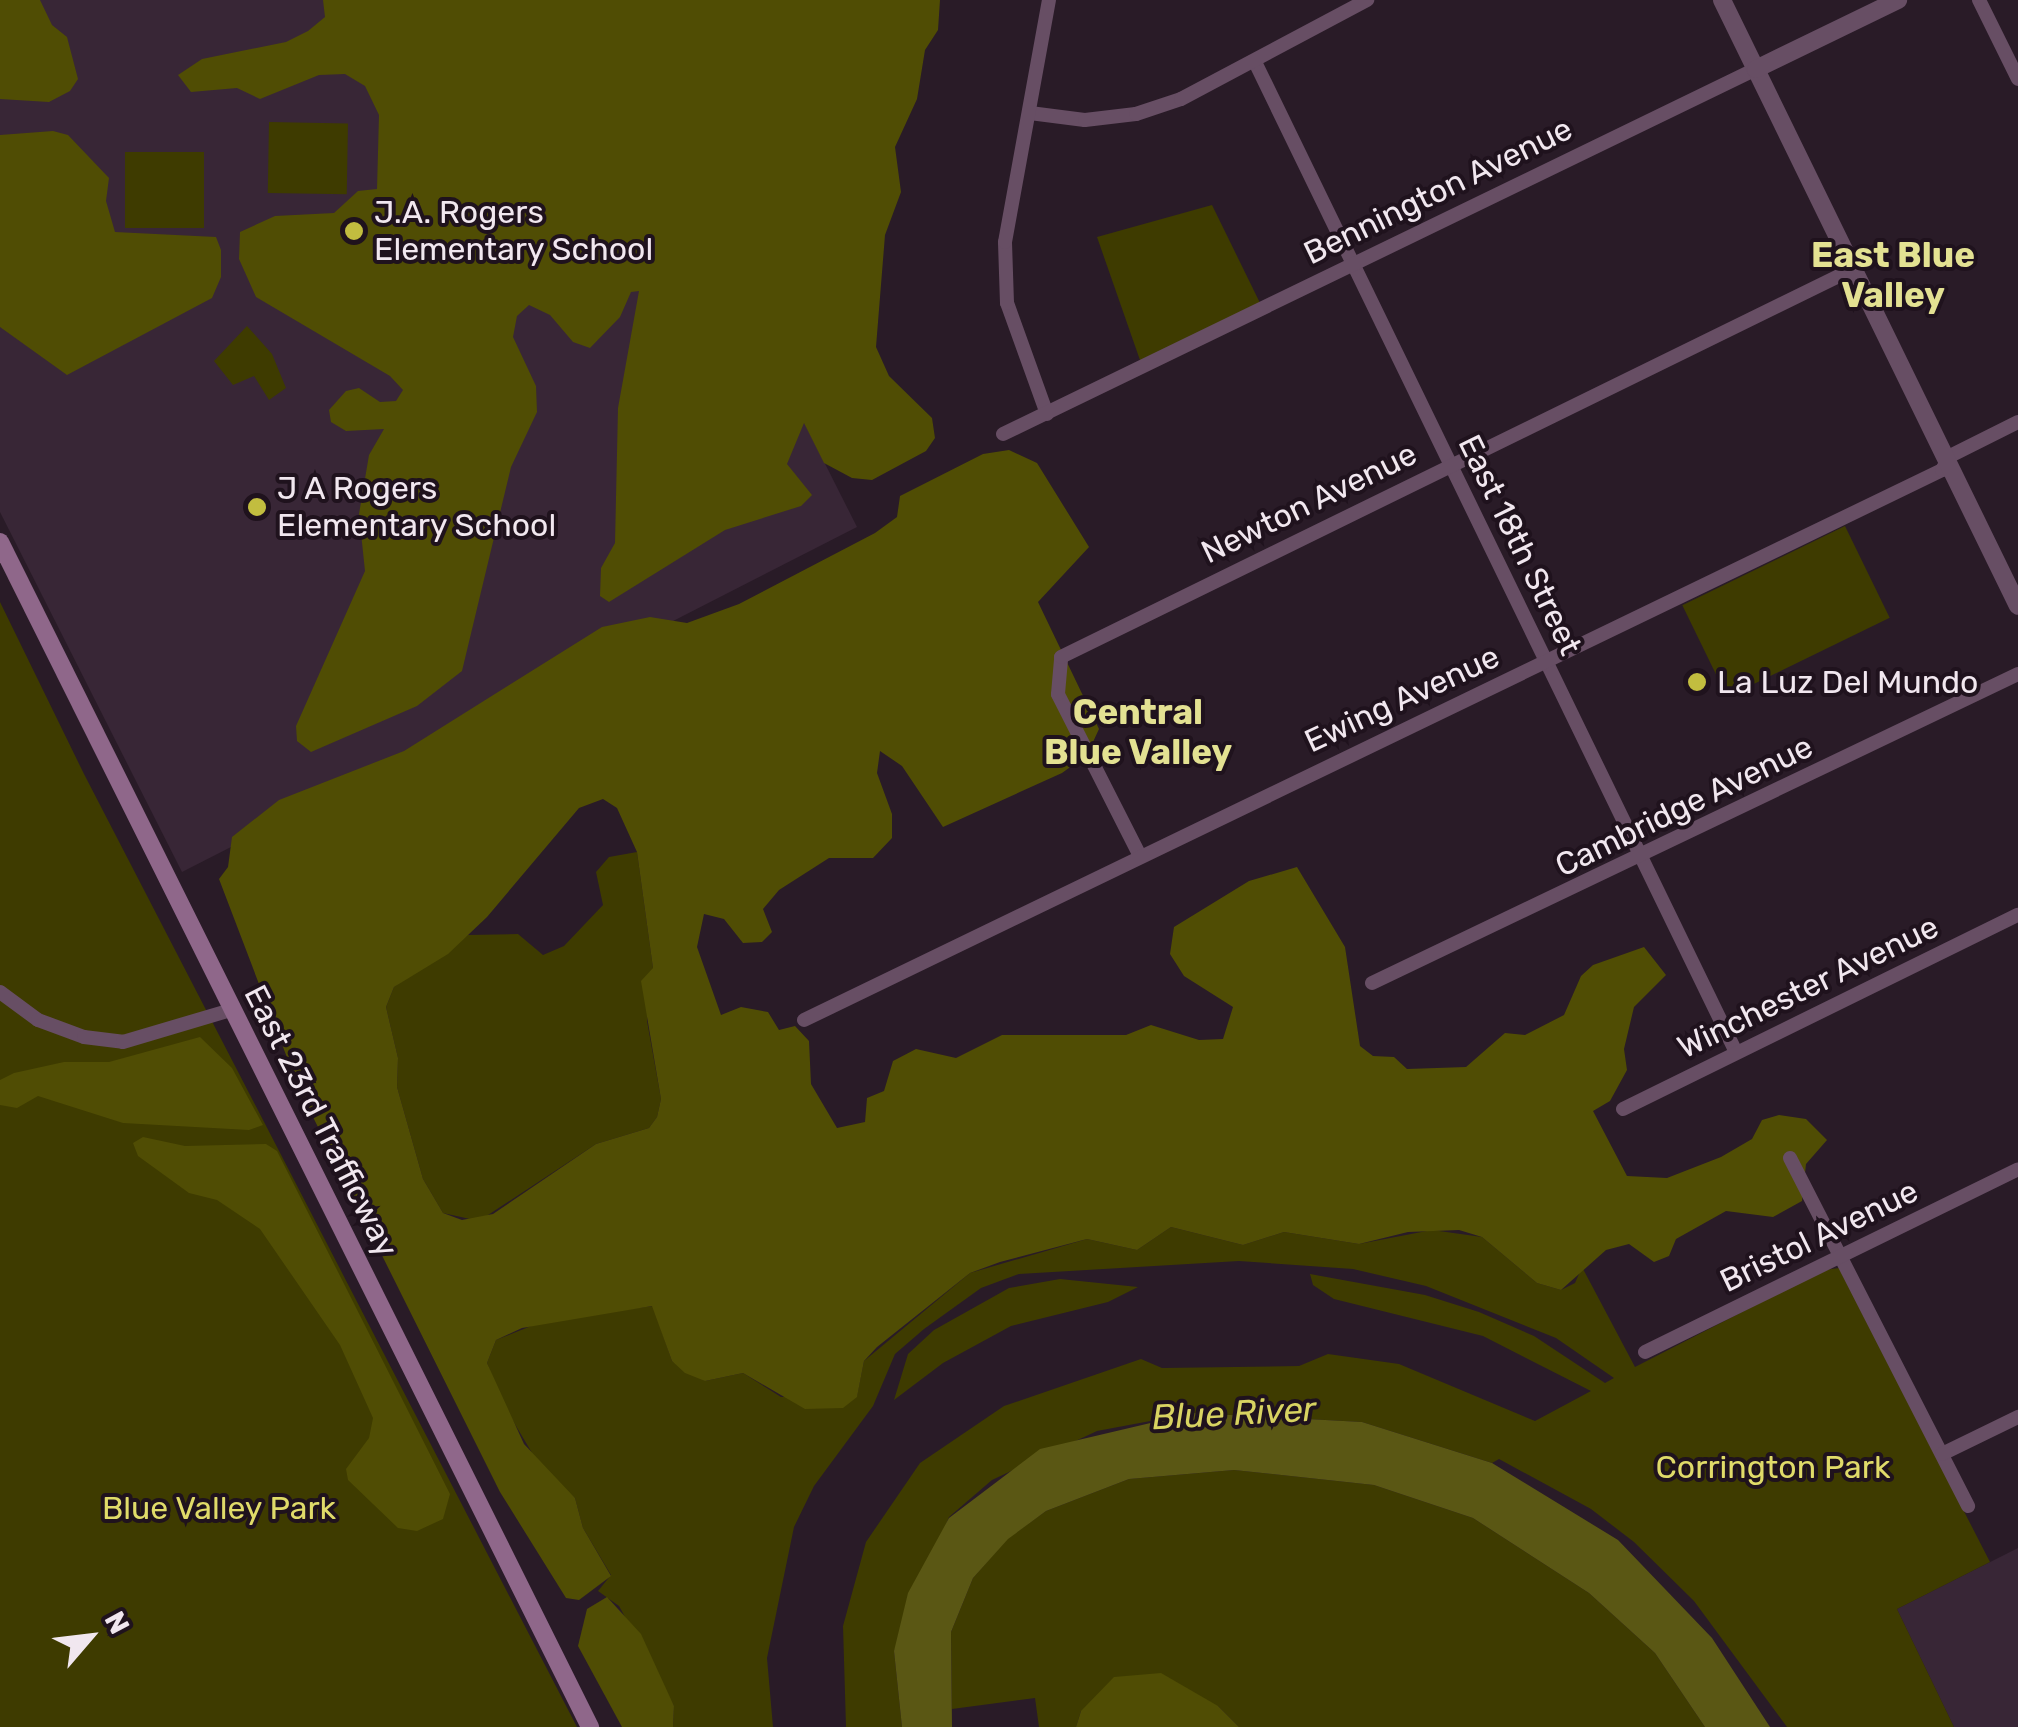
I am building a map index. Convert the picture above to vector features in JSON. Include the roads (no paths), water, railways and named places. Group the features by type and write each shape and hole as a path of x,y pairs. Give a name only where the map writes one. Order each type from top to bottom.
{"main road":[{"name":"East 23rd Trafficway","path":"0,542 590,1727"}],"street":[{"path":"1047,414 1007,303 1004,242 1049,0"},
{"path":"1030,113 1084,120 1136,114 1255,62 1367,0"},
{"path":"1722,0 2018,606"},
{"name":"Bennington Avenue","path":"1004,434 1898,0"},
{"path":"1979,0 2018,79"},
{"name":"East 18th Street","path":"1255,62 1736,1052"},
{"name":"Newton Avenue","path":"1140,854 1058,694 1060,657 1852,269"},
{"name":"Ewing Avenue","path":"804,1020 1140,854 1547,661 1946,462 2018,422"},
{"name":"Cambridge Avenue","path":"1372,983 2018,674"},
{"name":"Winchester Avenue","path":"1623,1108 2018,915"},
{"path":"0,992 38,1020 84,1037 123,1042 231,1010"},
{"path":"1790,1158 1968,1506"},
{"name":"Bristol Avenue","path":"1645,1352 2018,1169"},
{"path":"1942,1454 2018,1417"}],"place":[{"name":"J.A. Rogers Elementary School","path":"354,231"},
{"name":"J A Rogers Elementary School","path":"257,507"},
{"name":"La Luz Del Mundo","path":"1697,682"}],"district":[{"name":"East Blue Valley","path":"1893,275"},
{"name":"Central Blue Valley","path":"1138,732"}],"water label":[{"name":"Blue River","path":"1234,1413"}],"park label":[{"name":"Corrington Park","path":"1773,1467"},
{"name":"Blue Valley Park","path":"219,1508"}]}
